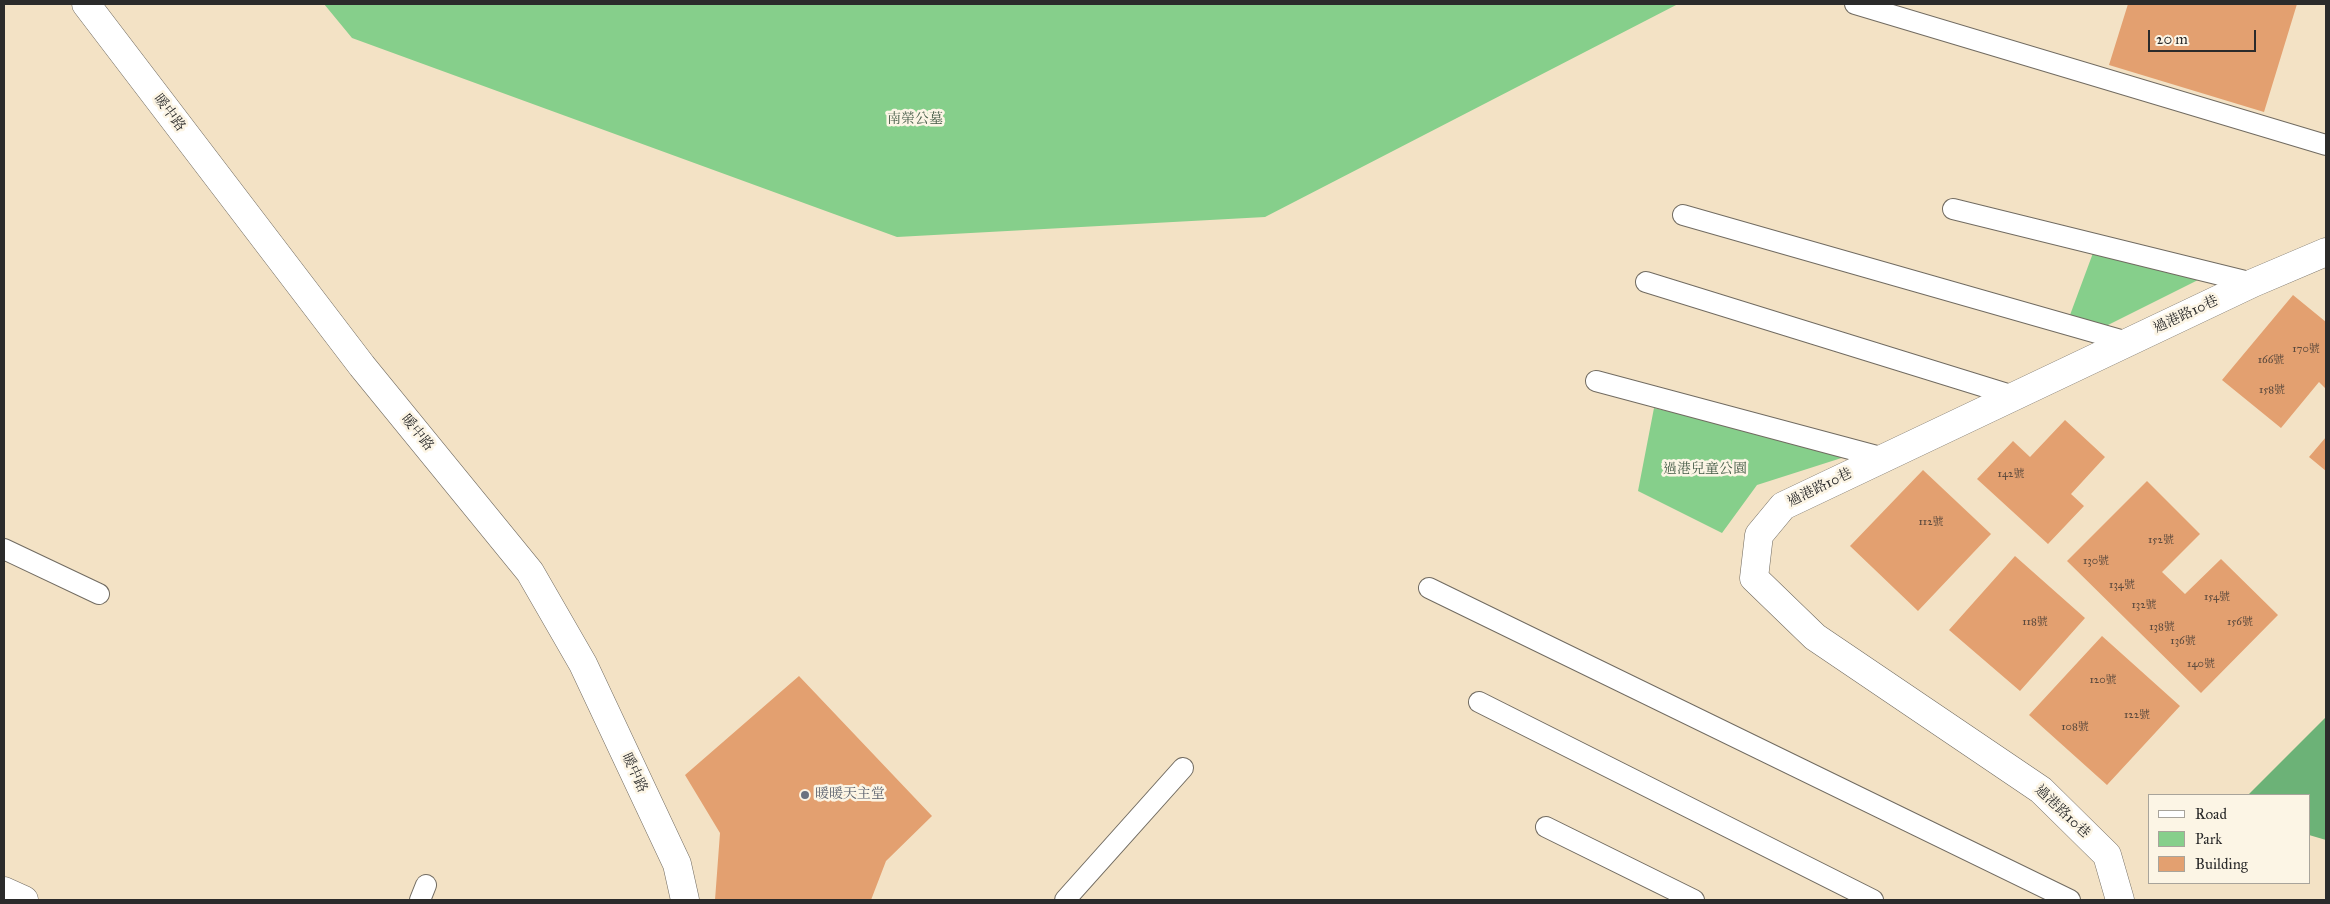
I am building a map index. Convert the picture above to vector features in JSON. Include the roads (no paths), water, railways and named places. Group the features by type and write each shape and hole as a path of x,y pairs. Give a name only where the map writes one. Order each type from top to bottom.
{"street":[{"name":"暖中路","path":"86,4 362,366 530,572 583,664 677,864 685,900"},
{"name":"過港路10巷","path":"2120,900 2107,855 2041,790 1814,637 1754,578 1759,535 1783,506 2253,283 2326,252"},
{"path":"4,891 24,900"}],"lane":[{"path":"1855,4 2326,145"},
{"path":"1953,209 2253,283"},
{"path":"1683,215 2128,342"},
{"path":"1646,282 2014,396"},
{"path":"1596,381 1884,458"},
{"path":"4,549 99,594"},
{"path":"1429,588 2070,900"},
{"path":"1479,702 1873,900"},
{"path":"1065,900 1183,768"},
{"path":"1546,827 1694,900"}],"place":[{"name":"暖暖天主堂","path":"805,795"}],"park label":[{"name":"南榮公墓","path":"915,120"},
{"name":"過港兒童公園","path":"1705,470"}]}
